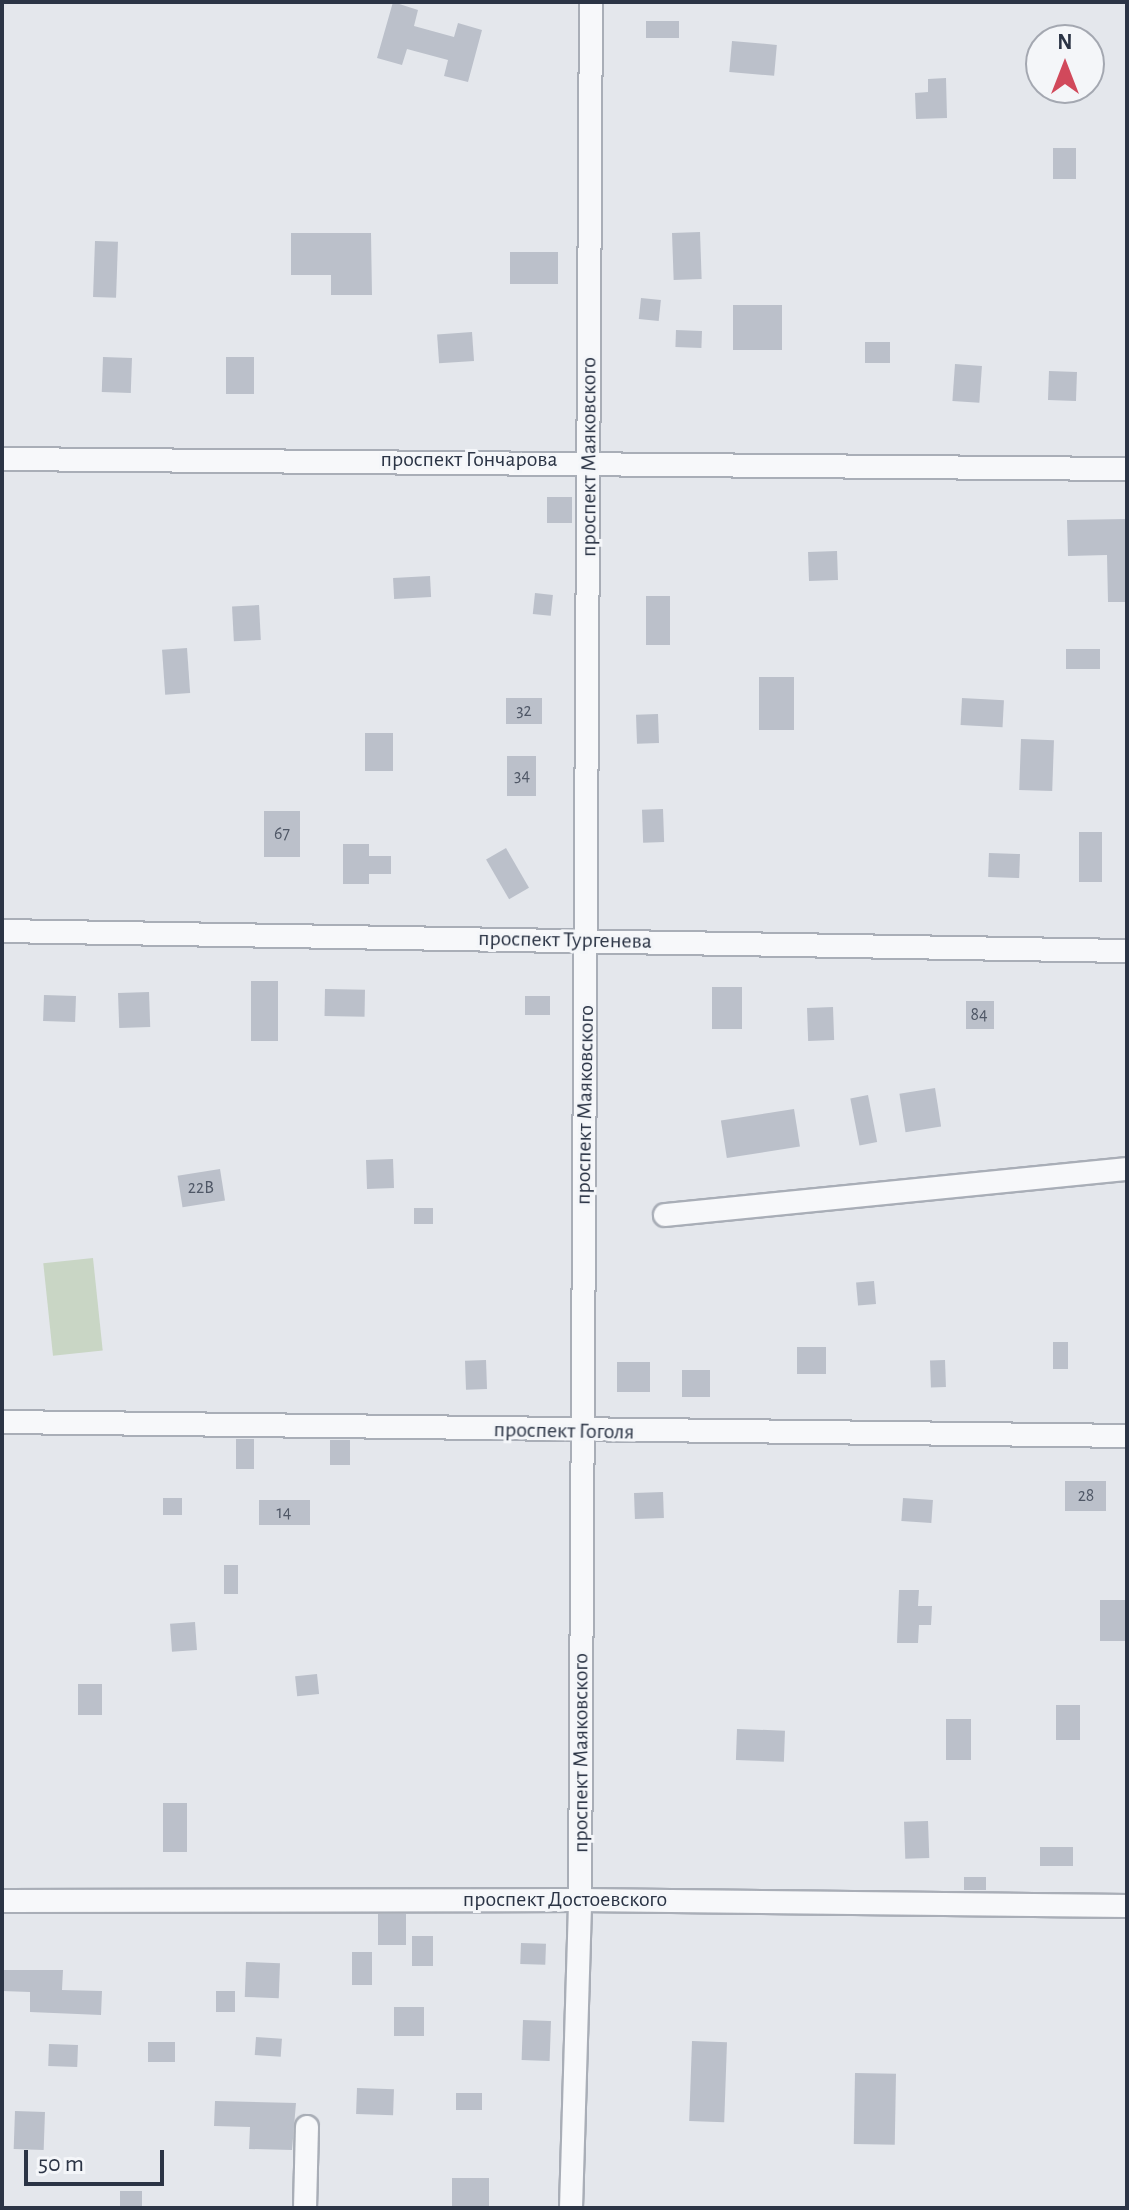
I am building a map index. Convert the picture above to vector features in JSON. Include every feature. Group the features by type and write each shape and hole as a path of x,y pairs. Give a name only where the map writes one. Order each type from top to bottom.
{"street":[{"name":"проспект Маяковского","path":"571,2208 580,1900 591,2"},
{"name":"проспект Гончарова","path":"2,459 588,460 1127,469"},
{"name":"проспект Тургенева","path":"2,931 1127,951"},
{"path":"665,1215 1127,1169"},
{"name":"проспект Гоголя","path":"2,1422 1127,1436"},
{"name":"проспект Достоевского","path":"2,1901 580,1900 1127,1906"},
{"path":"305,2208 307,2127"}],"green space":[{"path":"93,1258 103,1350 53,1356 43,1263"}],"building":[{"path":"393,2 418,10 414,26 454,37 458,23 482,30 468,82 444,76 448,60 407,49 402,65 377,58"},
{"path":"646,21 679,21 679,38 646,38"},
{"path":"732,41 777,45 774,76 729,72"},
{"path":"946,78 947,118 916,119 915,93 928,92 928,79"},
{"path":"1053,148 1076,148 1076,179 1053,179"},
{"path":"700,232 702,279 674,280 672,233"},
{"path":"291,233 371,233 372,295 331,295 331,275 291,275"},
{"path":"95,241 118,242 116,298 93,297"},
{"path":"510,252 558,252 558,284 510,284"},
{"path":"641,298 661,300 659,321 639,319"},
{"path":"733,305 782,305 782,350 733,350"},
{"path":"676,330 702,331 701,348 675,347"},
{"path":"472,332 474,361 439,363 437,334"},
{"path":"865,342 890,342 890,363 865,363"},
{"path":"103,357 132,358 131,393 102,392"},
{"path":"226,357 254,357 254,394 226,394"},
{"path":"955,364 982,366 979,403 952,401"},
{"path":"1049,371 1077,372 1076,401 1048,400"},
{"path":"547,497 572,497 572,523 547,523"},
{"path":"1127,519 1127,602 1108,602 1107,555 1068,556 1067,520"},
{"path":"837,551 838,580 809,581 808,552"},
{"path":"430,576 431,597 394,599 393,578"},
{"path":"535,593 553,595 551,616 533,614"},
{"path":"646,596 670,596 670,645 646,645"},
{"path":"259,605 261,640 234,641 232,606"},
{"path":"187,648 190,693 165,695 162,650"},
{"path":"1066,649 1100,649 1100,669 1066,669"},
{"path":"759,677 794,677 794,730 759,730"},
{"path":"506,698 542,698 542,724 506,724"},
{"path":"962,698 1004,700 1003,727 961,725"},
{"path":"658,714 659,743 637,744 636,715"},
{"path":"365,733 393,733 393,771 365,771"},
{"path":"1021,739 1054,740 1052,791 1019,790"},
{"path":"507,756 536,756 536,796 507,796"},
{"path":"663,809 664,842 643,843 642,810"},
{"path":"264,811 300,811 300,857 264,857"},
{"path":"1079,832 1102,832 1102,882 1079,882"},
{"path":"343,844 369,844 369,856 391,856 391,874 369,874 369,884 343,884"},
{"path":"506,848 529,888 509,899 486,860"},
{"path":"989,853 1020,854 1019,878 988,877"},
{"path":"251,981 278,981 278,1041 251,1041"},
{"path":"712,987 742,987 742,1029 712,1029"},
{"path":"325,989 365,990 365,1017 325,1016"},
{"path":"149,992 150,1027 119,1028 118,993"},
{"path":"44,995 76,996 75,1022 43,1021"},
{"path":"525,996 550,996 550,1015 525,1015"},
{"path":"966,1001 994,1001 994,1029 966,1029"},
{"path":"833,1007 834,1040 808,1041 807,1008"},
{"path":"935,1088 941,1127 906,1132 899,1094"},
{"path":"868,1095 877,1142 859,1146 850,1098"},
{"path":"794,1109 800,1147 727,1158 721,1121"},
{"path":"393,1159 394,1188 367,1189 366,1160"},
{"path":"220,1169 225,1201 183,1207 178,1176"},
{"path":"414,1208 433,1208 433,1224 414,1224"},
{"path":"874,1281 876,1304 858,1305 856,1283"},
{"path":"1053,1342 1068,1342 1068,1369 1053,1369"},
{"path":"797,1347 826,1347 826,1374 797,1374"},
{"path":"486,1360 487,1389 466,1390 465,1361"},
{"path":"945,1360 946,1387 931,1388 930,1361"},
{"path":"617,1362 650,1362 650,1392 617,1392"},
{"path":"682,1370 710,1370 710,1397 682,1397"},
{"path":"236,1439 254,1439 254,1469 236,1469"},
{"path":"330,1440 350,1440 350,1465 330,1465"},
{"path":"1065,1481 1106,1481 1106,1511 1065,1511"},
{"path":"663,1492 664,1518 635,1519 634,1493"},
{"path":"163,1498 182,1498 182,1515 163,1515"},
{"path":"903,1498 933,1500 931,1523 901,1521"},
{"path":"259,1500 310,1500 310,1525 259,1525"},
{"path":"224,1565 238,1565 238,1594 224,1594"},
{"path":"899,1590 919,1590 918,1606 932,1606 931,1625 919,1625 918,1643 897,1643"},
{"path":"1100,1600 1125,1600 1125,1641 1100,1641"},
{"path":"195,1622 197,1650 172,1652 170,1624"},
{"path":"317,1674 319,1694 297,1696 295,1676"},
{"path":"78,1684 102,1684 102,1715 78,1715"},
{"path":"1056,1705 1080,1705 1080,1740 1056,1740"},
{"path":"946,1719 971,1719 971,1760 946,1760"},
{"path":"737,1729 785,1731 784,1762 736,1760"},
{"path":"163,1803 187,1803 187,1852 163,1852"},
{"path":"928,1821 929,1858 905,1859 904,1822"},
{"path":"1040,1847 1073,1847 1073,1866 1040,1866"},
{"path":"964,1877 986,1877 986,1890 964,1890"},
{"path":"378,1914 406,1914 406,1945 378,1945"},
{"path":"412,1936 433,1936 433,1966 412,1966"},
{"path":"521,1943 546,1944 545,1965 520,1964"},
{"path":"352,1952 372,1952 372,1985 352,1985"},
{"path":"246,1962 280,1963 279,1998 245,1997"},
{"path":"2,1970 63,1970 62,1990 102,1991 101,2015 30,2012 30,1992 2,1991"},
{"path":"216,1991 235,1991 235,2012 216,2012"},
{"path":"394,2007 424,2007 424,2036 394,2036"},
{"path":"523,2020 551,2021 550,2061 522,2060"},
{"path":"256,2037 282,2039 281,2057 255,2055"},
{"path":"692,2041 727,2042 724,2122 689,2121"},
{"path":"148,2042 175,2042 175,2062 148,2062"},
{"path":"49,2044 78,2045 77,2067 48,2066"},
{"path":"855,2073 896,2074 895,2145 854,2144"},
{"path":"357,2088 394,2089 393,2115 356,2114"},
{"path":"456,2093 482,2093 482,2110 456,2110"},
{"path":"215,2101 296,2103 292,2150 249,2149 250,2127 214,2126"},
{"path":"15,2111 45,2112 44,2150 14,2149"},
{"path":"452,2178 489,2178 489,2208 452,2208"},
{"path":"120,2191 142,2191 142,2208 120,2208"}]}
